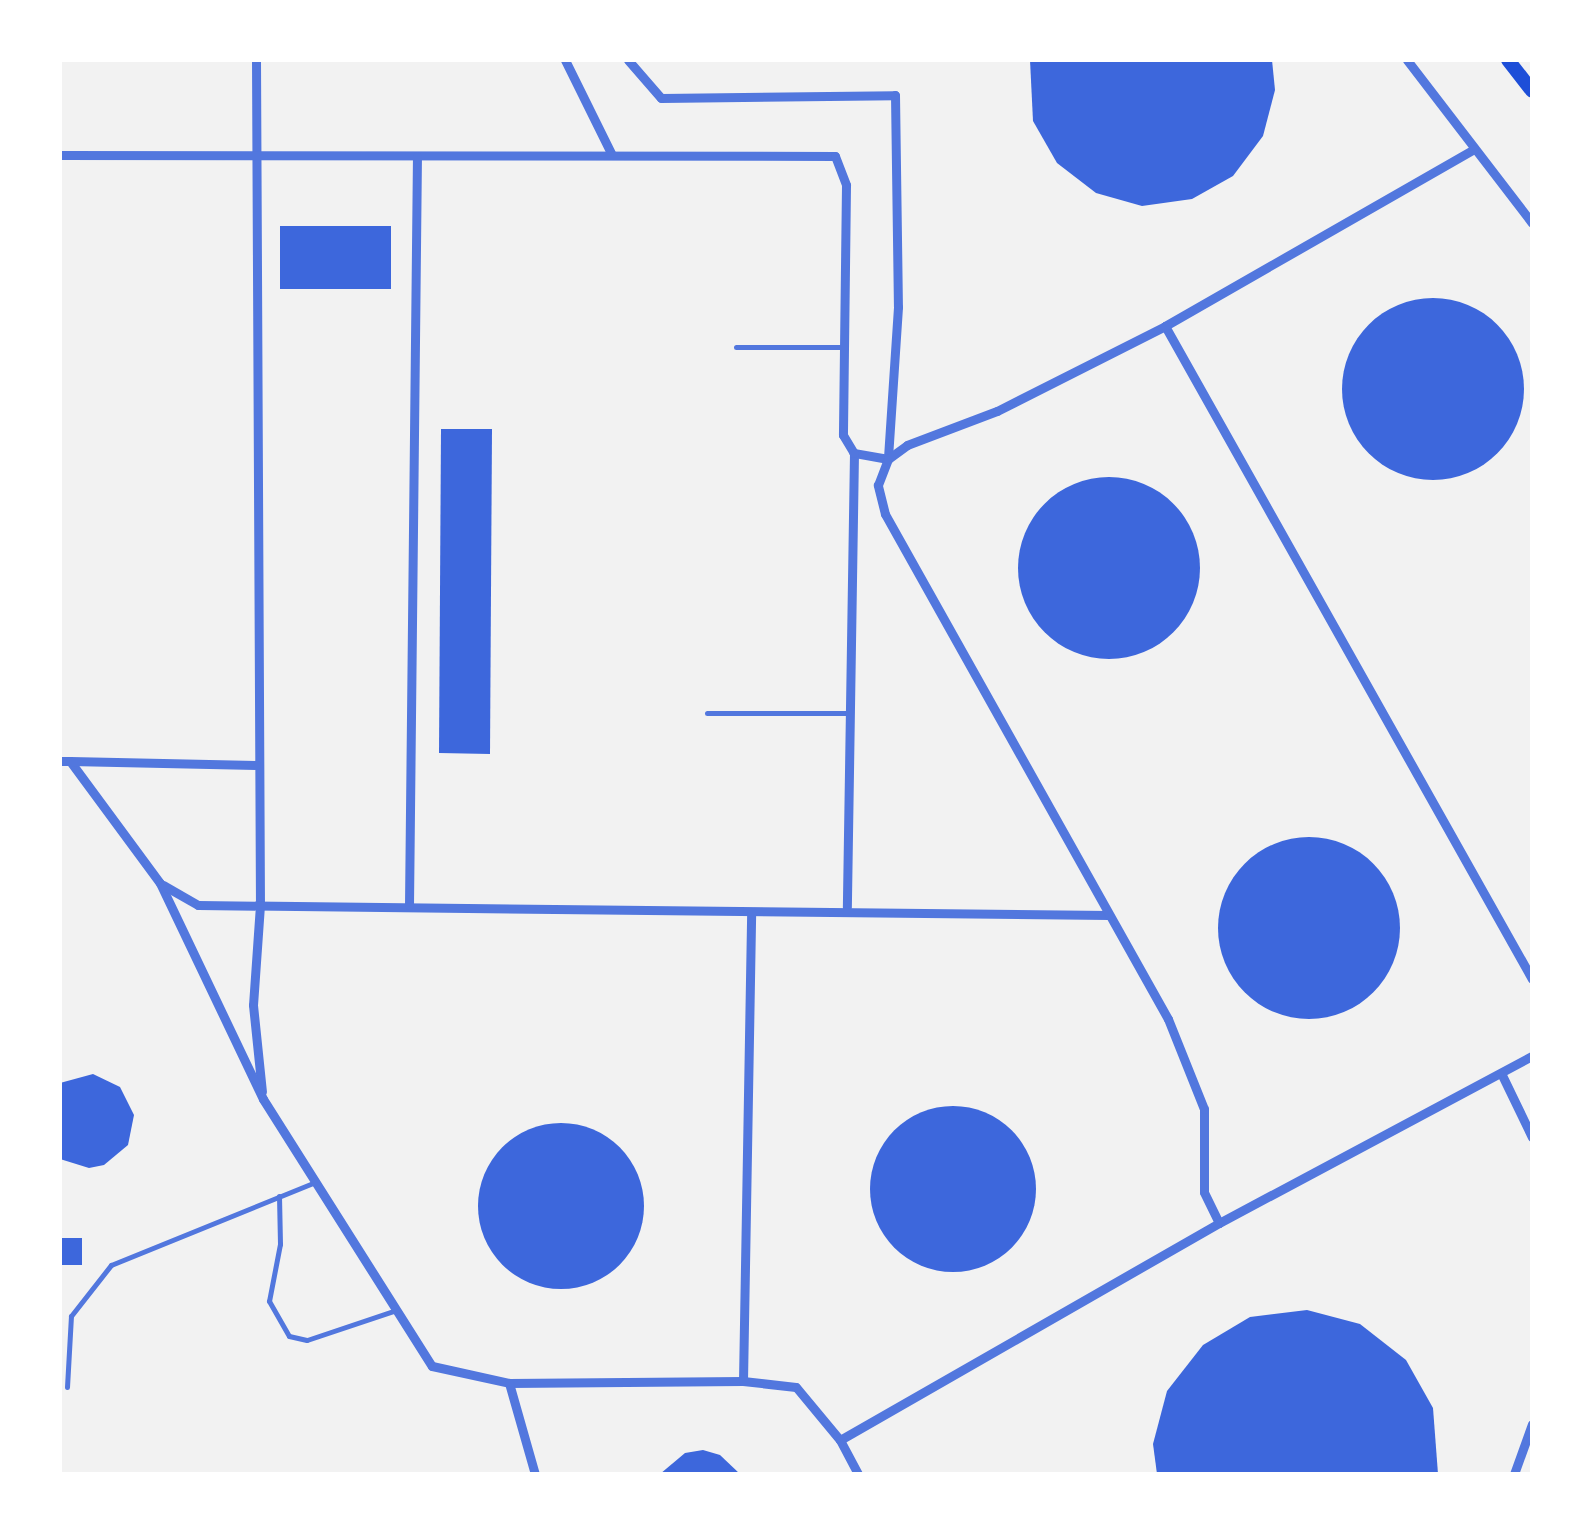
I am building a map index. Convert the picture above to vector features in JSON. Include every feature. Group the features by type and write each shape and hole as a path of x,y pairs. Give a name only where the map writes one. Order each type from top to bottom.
{"main road":[{"path":"1508,60 1532,91"}],"street":[{"path":"256,60 256,766 260,905 253,1006 263,1099"},
{"path":"565,60 612,155"},
{"path":"628,60 661,98 894,95 898,307 888,460 878,485 885,514 1168,1019 1204,1109 1204,1192 1218,1223"},
{"path":"1407,60 1532,223"},
{"path":"854,453 888,460 1165,326 1474,149"},
{"path":"60,155 835,156 846,185 843,435 854,453 847,908"},
{"path":"409,905 418,156"},
{"path":"1165,326 1532,979"},
{"path":"65,761 256,766"},
{"path":"65,761 160,883 263,1099 432,1366 509,1383 743,1381 796,1387 840,1440 858,1474"},
{"path":"160,883 198,905 751,912 847,908 1109,915"},
{"path":"743,1381 751,912"},
{"path":"840,1440 1218,1223 1532,1056"},
{"path":"1501,1073 1532,1137"},
{"path":"509,1383 535,1474"},
{"path":"1514,1474 1532,1424"}],"lane":[{"path":"736,348 844,348"},
{"path":"707,712 850,713"},
{"path":"66,1387 71,1316 111,1265 316,1182"},
{"path":"280,1196 280,1244 269,1301 289,1336 307,1340 396,1310"}],"building":[{"path":"1030,60 1272,60 1275,90 1263,136 1233,176 1192,199 1142,206 1096,193 1057,163 1033,121"},
{"path":"280,226 391,226 391,289 280,289"},
{"path":"1433,298 1468,305 1497,325 1517,354 1524,389 1517,424 1497,453 1468,473 1433,480 1398,473 1369,453 1349,424 1342,389 1349,354 1369,325 1398,305"},
{"path":"441,429 492,429 490,754 439,753"},
{"path":"1109,477 1144,484 1173,504 1193,533 1200,568 1193,603 1173,632 1144,652 1109,659 1074,652 1045,632 1025,603 1018,568 1025,533 1045,504 1074,484"},
{"path":"1309,837 1344,844 1373,864 1393,893 1400,928 1393,963 1373,992 1344,1012 1309,1019 1274,1012 1245,992 1225,963 1218,928 1225,893 1245,864 1274,844"},
{"path":"93,1074 120,1087 134,1115 128,1145 104,1165 89,1168 60,1159 60,1083"},
{"path":"953,1106 985,1112 1012,1130 1030,1157 1036,1189 1030,1221 1012,1248 985,1266 953,1272 921,1266 894,1248 876,1221 870,1189 876,1157 894,1130 921,1112"},
{"path":"561,1123 593,1129 620,1147 638,1174 644,1206 638,1238 620,1265 593,1283 561,1289 529,1283 502,1265 484,1238 478,1206 484,1174 502,1147 529,1129"},
{"path":"60,1238 82,1238 82,1265 60,1265"},
{"path":"1307,1310 1360,1324 1406,1360 1433,1408 1438,1474 1157,1474 1153,1444 1167,1391 1203,1345 1250,1317"},
{"path":"703,1450 720,1455 740,1474 660,1474 685,1453"}]}
